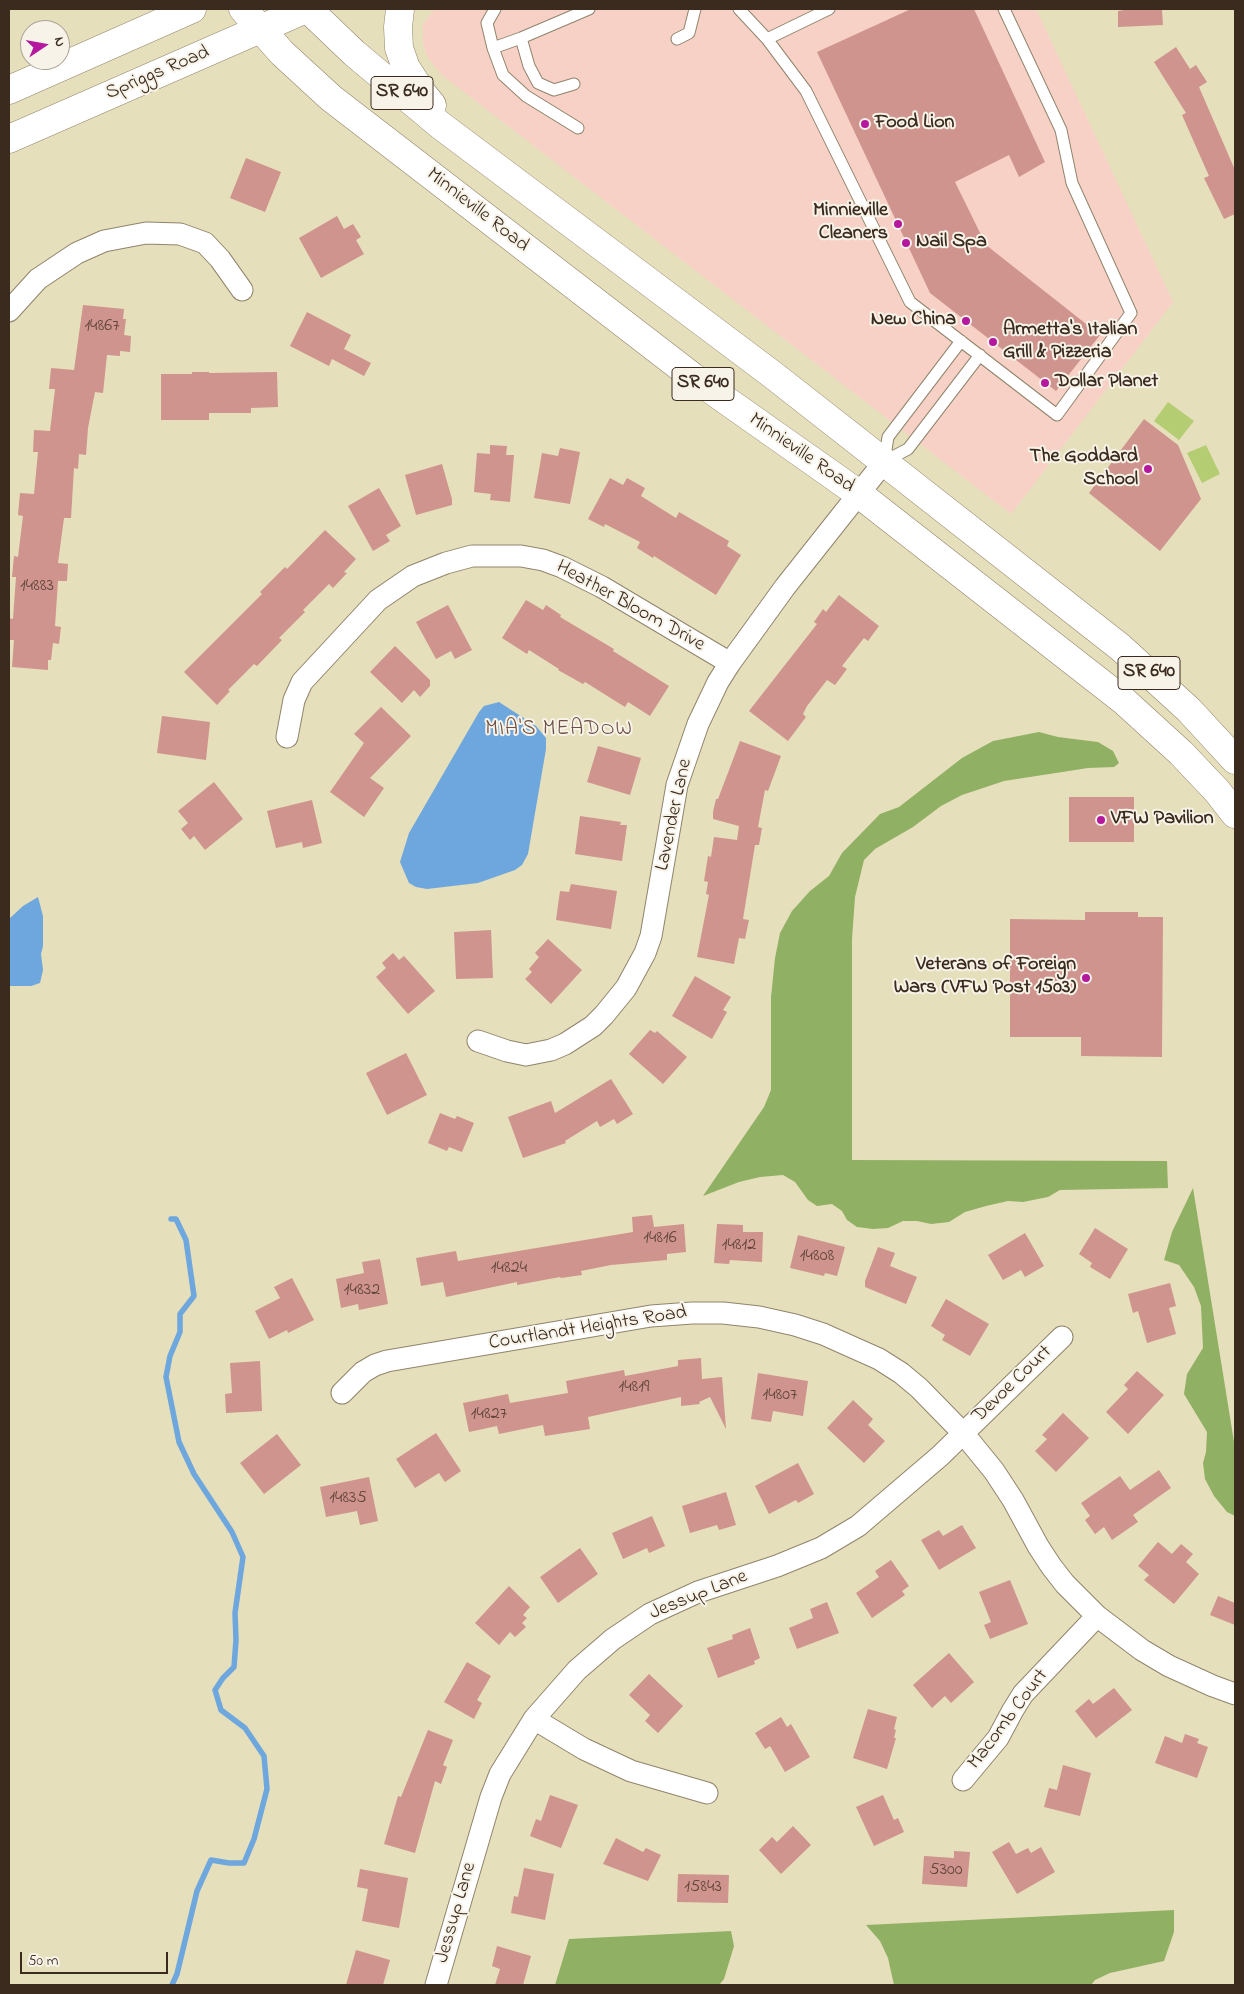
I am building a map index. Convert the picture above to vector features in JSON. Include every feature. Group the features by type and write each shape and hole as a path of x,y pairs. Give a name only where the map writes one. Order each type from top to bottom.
{"main road":[{"path":"9,90 192,9"},
{"name":"Minnieville Road","path":"243,9 282,53 339,104 693,377 858,494 1124,701 1181,753 1217,791 1235,814"},
{"name":"Minnieville Road","path":"307,9 354,53 433,119 773,375 1120,647 1188,710 1235,760"},
{"name":"Spriggs Road","path":"9,139 307,9"},
{"path":"400,9 398,27 399,48 406,68 429,101 459,133 502,171"}],"street":[{"path":"9,311 38,279 77,252 104,241 146,233 180,234 205,243 220,259 242,290"},
{"name":"Lavender Lane","path":"478,1041 526,1055 552,1050 593,1026 626,988 645,953 651,936 673,804 687,753 698,724 730,663 785,587 884,462"},
{"name":"Heather Bloom Drive","path":"286,736 294,700 302,682 378,600 413,576 446,563 472,556 526,557 543,560 562,567 602,587 730,663"},
{"name":"Courtlandt Heights Road","path":"342,1394 363,1372 387,1361 652,1316 723,1313 759,1317 795,1325 879,1359 901,1373 919,1388 963,1433 999,1478 1051,1566 1097,1616 1142,1650 1169,1666 1212,1686 1235,1694"},
{"name":"Devoe Court","path":"963,1433 1062,1338"},
{"name":"Jessup Lane","path":"436,1985 491,1797 504,1767 534,1719 577,1670 630,1626 673,1602 777,1566 821,1548 858,1526 940,1456 963,1433"},
{"name":"Macomb Court","path":"963,1780 998,1738 1012,1710 1023,1694 1097,1616"},
{"path":"534,1719 584,1748 631,1771 707,1792"}],"lane":[{"path":"495,9 487,23 493,48 503,74 526,96 578,128"},
{"path":"493,48 589,9"},
{"path":"676,40 689,33 695,9"},
{"path":"739,9 764,36 806,91 910,302 1057,414 1131,313 1072,183 1061,130 1004,9"},
{"path":"764,36 829,9"},
{"path":"521,38 529,66 538,83 554,90 574,84"},
{"path":"884,462 888,437 961,341"},
{"path":"884,462 908,449 980,355"}],"shaded area":[{"path":"437,9 1036,9 1173,302 1011,514 442,75 428,58 423,44 423,25 432,12"}],"green space":[{"path":"1168,402 1194,421 1179,440 1154,421"},
{"path":"1206,445 1220,474 1202,483 1187,453"},
{"path":"1039,732 1058,737 1098,742 1113,751 1119,763 1114,767 1088,768 1004,781 962,795 941,806 913,827 875,849 864,860 855,897 852,939 852,1160 1167,1161 1168,1188 1060,1190 1048,1197 1023,1202 1008,1201 965,1212 949,1222 931,1224 903,1221 888,1228 873,1229 857,1227 847,1220 842,1211 832,1204 817,1206 808,1200 795,1182 783,1175 760,1177 739,1182 703,1196 764,1107 771,1090 771,997 775,958 780,933 792,911 810,891 829,876 842,853 880,814 899,807 962,758 993,741"},
{"path":"1193,1188 1235,1448 1235,1516 1227,1512 1214,1496 1205,1479 1203,1463 1206,1452 1207,1432 1184,1394 1187,1374 1203,1348 1201,1306 1194,1287 1179,1265 1164,1260 1172,1232"},
{"path":"1174,1910 1174,1932 1164,1961 1110,1973 1095,1980 1091,1985 894,1985 888,1958 880,1941 866,1925"},
{"path":"731,1931 734,1946 724,1979 719,1985 555,1985 569,1939"}],"water":[{"path":"499,702 536,726 546,738 546,749 528,854 522,865 515,870 478,883 427,889 416,887 409,883 400,862 409,833 479,712 484,706"},
{"path":"38,897 43,916 43,946 41,954 43,970 40,983 31,986 9,986 9,919 23,906"}],"building":[{"path":"911,9 974,9 1045,162 1019,177 1009,155 955,182 986,245 1100,335 1056,391 930,293 817,52"},
{"path":"1131,9 1162,10 1163,25 1118,27 1118,11"},
{"path":"1176,47 1190,69 1196,65 1207,82 1199,87 1235,170 1235,214 1224,219 1204,178 1209,176 1182,115 1186,113 1154,62"},
{"path":"246,158 281,172 265,212 230,198"},
{"path":"337,216 344,229 353,224 361,237 356,240 364,254 321,278 299,238"},
{"path":"83,305 124,309 123,319 126,319 124,335 131,336 130,352 120,351 120,356 107,355 103,393 95,392 88,428 86,455 79,454 78,469 74,468 71,518 64,518 58,563 68,564 67,581 58,581 55,626 61,627 59,644 53,643 51,660 48,660 48,670 12,667 14,640 9,640 9,618 13,619 16,577 12,577 14,556 18,557 23,516 18,515 20,493 34,494 38,452 33,452 34,430 50,431 55,389 49,389 51,368 74,370"},
{"path":"307,312 351,335 344,349 371,363 364,376 332,359 329,366 290,346"},
{"path":"192,372 277,372 278,407 251,408 251,413 209,413 209,420 161,420 161,374 192,374"},
{"name":"The Goddard School","path":"1144,419 1178,445 1201,499 1160,551 1089,493"},
{"path":"490,445 507,446 506,455 514,455 510,502 490,500 491,494 474,492 477,453 490,454"},
{"path":"560,448 580,452 570,504 534,498 542,453 558,456"},
{"path":"442,464 452,505 416,515 405,475"},
{"path":"610,478 623,485 627,478 645,488 641,496 676,518 679,512 729,541 727,546 741,555 716,595 654,556 653,558 637,548 640,542 605,524 604,527 588,519"},
{"path":"379,488 401,526 386,535 390,541 373,551 348,506"},
{"path":"325,530 356,559 344,572 347,573 333,588 329,584 303,610 305,612 279,638 282,640 257,666 254,664 228,690 230,691 217,705 184,672 262,594 260,592 285,567 287,569"},
{"path":"839,595 879,626 868,641 864,638 842,666 847,669 835,685 827,680 807,706 803,714 806,717 788,741 749,711 817,624 814,622 823,609 826,612"},
{"path":"526,600 543,610 546,605 561,615 560,617 614,649 613,651 669,686 650,716 628,702 625,707 585,682 583,684 558,670 529,650 527,654 502,638"},
{"path":"448,605 472,650 455,659 451,651 436,659 416,622"},
{"path":"395,646 430,680 430,686 420,697 414,690 402,703 370,672"},
{"path":"381,707 411,736 370,778 384,788 364,817 330,792 364,743 354,734"},
{"path":"162,716 210,722 206,760 157,753"},
{"path":"740,741 781,756 768,791 765,790 758,827 762,828 759,845 755,845 743,919 749,920 745,939 739,938 734,964 697,957 709,895 706,894 708,882 704,881 708,856 711,857 714,837 737,840 739,826 713,819 713,812 716,799 718,799"},
{"path":"598,746 641,758 630,795 587,782"},
{"path":"214,782 243,819 205,850 194,836 190,840 181,829 188,823 178,811"},
{"name":"VFW Pavilion","path":"1069,797 1134,797 1134,842 1069,842"},
{"path":"312,800 322,843 303,848 302,842 276,848 267,811"},
{"path":"580,816 621,822 620,825 627,825 622,861 575,854"},
{"path":"571,884 617,891 611,929 556,920 560,891 569,892"},
{"name":"Veterans of Foreign Wars (VFW Post 1503)","path":"1085,912 1138,912 1138,917 1163,917 1162,1057 1081,1056 1081,1037 1010,1037 1010,919 1085,920"},
{"path":"491,930 493,978 456,979 454,932"},
{"path":"548,939 582,970 551,1004 525,979 532,972 529,969 539,957 535,953"},
{"path":"393,953 399,960 404,956 435,991 408,1014 376,977 386,968 382,963"},
{"path":"695,976 731,997 723,1010 727,1012 712,1039 672,1016"},
{"path":"650,1030 655,1033 657,1031 687,1057 663,1084 629,1054"},
{"path":"406,1053 427,1095 387,1115 366,1073"},
{"path":"611,1079 633,1114 617,1124 614,1119 600,1127 597,1121 565,1141 566,1143 523,1158 508,1117 551,1101 555,1113"},
{"path":"440,1113 455,1119 457,1116 474,1123 462,1152 449,1147 447,1151 428,1143"},
{"path":"652,1215 654,1227 684,1224 686,1252 667,1254 667,1260 611,1265 581,1271 582,1275 517,1285 517,1282 446,1297 443,1282 421,1286 416,1258 456,1251 458,1261 633,1232 632,1217"},
{"path":"717,1224 743,1225 743,1232 763,1232 762,1262 730,1260 729,1264 714,1263"},
{"path":"1095,1228 1128,1249 1110,1279 1090,1267 1092,1263 1079,1254"},
{"path":"1025,1233 1044,1266 1025,1277 1021,1270 1003,1280 988,1255"},
{"path":"798,1235 845,1247 837,1276 825,1273 824,1276 790,1268"},
{"path":"878,1247 895,1253 890,1266 917,1277 906,1304 865,1287 865,1281"},
{"path":"380,1259 388,1304 359,1310 358,1304 341,1308 336,1279 364,1273 362,1262"},
{"path":"292,1278 314,1320 288,1333 287,1330 269,1339 255,1311 280,1298 274,1287"},
{"path":"1170,1283 1176,1306 1169,1308 1176,1334 1147,1343 1138,1311 1133,1313 1128,1294"},
{"path":"946,1299 989,1324 970,1356 942,1340 945,1335 931,1326"},
{"path":"701,1358 702,1379 722,1377 726,1429 710,1397 699,1402 700,1404 681,1406 681,1397 588,1417 590,1429 545,1436 543,1425 499,1434 497,1426 469,1432 463,1403 508,1394 510,1403 568,1393 566,1381 624,1370 625,1376 678,1366 678,1360"},
{"path":"260,1361 262,1411 226,1413 225,1394 232,1393 230,1363"},
{"path":"1137,1371 1164,1395 1128,1434 1106,1412 1128,1389 1124,1385"},
{"path":"758,1373 808,1381 803,1416 773,1411 771,1422 751,1419"},
{"path":"853,1400 873,1419 868,1425 885,1441 864,1463 827,1428"},
{"path":"1063,1413 1089,1438 1056,1472 1035,1451 1047,1439 1042,1435"},
{"path":"436,1433 461,1471 445,1482 439,1473 415,1488 396,1459"},
{"path":"277,1434 301,1465 264,1494 240,1463"},
{"path":"798,1463 814,1494 798,1503 796,1500 769,1514 755,1486"},
{"path":"1159,1470 1171,1488 1133,1515 1138,1522 1112,1540 1104,1527 1095,1534 1085,1520 1090,1516 1081,1503 1120,1476 1130,1490"},
{"path":"369,1477 378,1521 360,1525 357,1511 326,1517 320,1487"},
{"path":"726,1492 736,1525 719,1530 717,1525 690,1533 682,1506"},
{"path":"652,1516 665,1546 649,1553 647,1548 623,1559 612,1533"},
{"path":"962,1525 976,1548 939,1570 921,1540 939,1530 943,1536"},
{"path":"1158,1542 1172,1554 1181,1544 1193,1554 1186,1562 1199,1574 1174,1604 1144,1580 1149,1575 1138,1566"},
{"path":"580,1548 598,1574 558,1603 540,1577"},
{"path":"891,1560 909,1586 902,1591 905,1595 872,1618 856,1593 879,1577 875,1571"},
{"path":"1010,1580 1028,1624 990,1639 984,1625 991,1622 979,1592"},
{"path":"509,1586 530,1607 523,1615 527,1618 522,1623 526,1627 515,1637 510,1632 499,1645 475,1623"},
{"path":"1218,1596 1235,1603 1235,1625 1210,1615"},
{"path":"827,1602 839,1633 797,1649 789,1628 813,1618 810,1609"},
{"path":"750,1628 760,1658 754,1661 755,1664 718,1678 707,1648 733,1639 732,1635"},
{"path":"949,1653 974,1682 951,1703 945,1696 932,1708 913,1685"},
{"path":"467,1662 491,1676 477,1700 482,1703 474,1719 444,1702"},
{"path":"649,1674 683,1706 658,1733 645,1721 650,1715 629,1695"},
{"path":"1114,1688 1132,1710 1096,1738 1075,1711 1089,1699 1093,1704"},
{"path":"868,1709 897,1717 894,1729 896,1730 894,1738 896,1738 887,1769 853,1758"},
{"path":"781,1717 787,1727 791,1724 810,1757 785,1772 770,1746 765,1749 755,1733"},
{"path":"428,1730 453,1740 443,1765 447,1767 441,1784 435,1781 415,1853 384,1844 398,1796 401,1797"},
{"path":"1185,1734 1199,1739 1197,1743 1208,1747 1197,1778 1155,1763 1165,1736 1182,1743"},
{"path":"1063,1765 1091,1773 1080,1816 1044,1807 1049,1788 1057,1790"},
{"path":"550,1795 578,1805 561,1848 530,1836 536,1819 541,1821"},
{"path":"883,1795 894,1820 898,1818 904,1832 874,1846 856,1807"},
{"path":"793,1826 811,1845 781,1874 759,1850 772,1837 777,1842"},
{"path":"616,1838 643,1852 646,1848 661,1855 648,1881 603,1864"},
{"path":"1009,1842 1016,1854 1028,1848 1031,1853 1041,1847 1055,1872 1017,1894 992,1852"},
{"path":"954,1851 970,1852 967,1887 922,1884 924,1856 954,1858"},
{"path":"524,1868 554,1874 545,1920 511,1913 514,1896 518,1897"},
{"path":"360,1869 408,1878 399,1928 362,1921 368,1889 357,1887"},
{"path":"678,1874 729,1875 728,1903 677,1902"},
{"path":"497,1946 531,1956 523,1985 495,1985 500,1969 492,1966"},
{"path":"356,1950 390,1960 383,1985 346,1985"}],"waterway":[{"path":"171,1219 176,1219 186,1240 194,1296 180,1314 180,1332 170,1356 166,1377 179,1442 194,1474 232,1532 243,1557 235,1613 234,1667 215,1690 221,1710 245,1728 264,1756 267,1789 254,1839 244,1863 211,1860 197,1891 177,1974 172,1985"}],"place":[{"name":"Food Lion","path":"865,124"},
{"name":"Minnieville Cleaners","path":"898,224"},
{"name":"Nail Spa","path":"906,243"},
{"name":"New China","path":"966,321"},
{"name":"Armetta's Italian Grill & Pizzeria","path":"993,342"},
{"name":"Dollar Planet","path":"1045,383"},
{"name":"The Goddard School","path":"1148,469"},
{"name":"VFW Pavilion","path":"1101,820"},
{"name":"Veterans of Foreign Wars (VFW Post 1503)","path":"1086,978"}],"district":[{"name":"MIA'S MEADOW","path":"559,731"}]}
